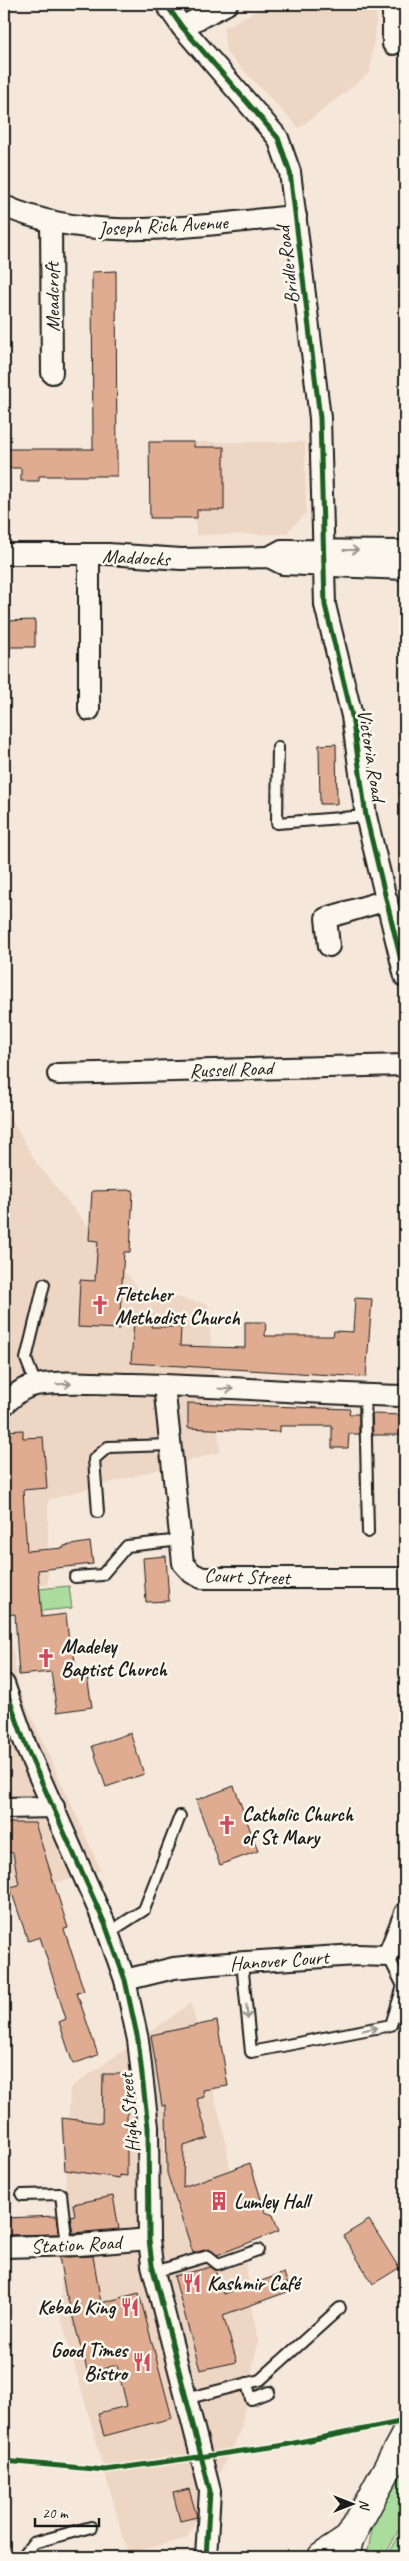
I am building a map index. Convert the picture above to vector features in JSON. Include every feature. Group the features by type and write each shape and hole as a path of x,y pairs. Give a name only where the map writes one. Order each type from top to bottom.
{"street":[{"name":"Bridle Road","path":"166,4 182,27 278,138 290,172 320,418 322,558"},
{"path":"182,27 227,4"},
{"path":"393,4 393,44"},
{"name":"Joseph Rich Avenue","path":"4,206 22,214 82,228 133,230 296,216"},
{"name":"Meadcroft","path":"51,221 52,373"},
{"name":"Maddocks","path":"4,554 181,559 269,557 282,550 322,558 405,569"},
{"name":"Maddocks","path":"322,558 405,551"},
{"path":"89,555 89,710"},
{"name":"Victoria Road","path":"322,558 325,605 352,716 366,816 405,977"},
{"path":"329,946 326,918 387,900"},
{"name":"Russell Road","path":"58,1074 405,1064"},
{"path":"4,1405 24,1388 36,1385 164,1385 405,1396"},
{"name":"Court Street","path":"164,1385 183,1563 192,1573 202,1578 405,1578"},
{"name":"High Street","path":"4,1684 26,1749 54,1807 108,1933 125,1980 138,2040 148,2127 149,2239 154,2272 185,2400 210,2490 206,2557"},
{"path":"4,1808 54,1807"},
{"path":"388,1956 405,1913"},
{"name":"Hanover Court","path":"125,1980 174,1968 357,1955 388,1956"},
{"name":"Station Road","path":"4,2247 149,2239"},
{"path":"322,2557 347,2548 405,2436"}],"lane":[{"path":"278,748 277,823 366,816"},
{"path":"36,1385 26,1358 44,1284"},
{"path":"365,1395 368,1532"},
{"path":"98,1512 94,1459 108,1447 170,1445"},
{"path":"75,1577 102,1575 127,1546 181,1540"},
{"path":"108,1933 144,1910 180,1816"},
{"path":"242,1963 251,2052 391,2025 403,1986 388,1956"},
{"path":"22,2195 61,2194 67,2245"},
{"path":"154,2272 208,2256 218,2264 258,2250"},
{"path":"185,2400 260,2380 340,2308"},
{"path":"247,2383 251,2399 269,2392"},
{"path":"22,2557 33,2543 91,2527"}],"shaded area":[{"path":"269,4 378,4 370,73 299,128 226,52 223,28"},
{"path":"149,442 305,442 306,513 286,534 196,535 196,518 150,518"},
{"path":"4,1106 37,1164 139,1289 208,1304 220,1452 48,1500 48,1585 4,1589"},
{"path":"4,1589 18,1687 101,1870 4,1898"},
{"path":"191,2003 224,2133 258,2341 240,2433 187,2538 128,2554 60,2314 70,2088"}],"green space":[{"path":"69,1586 72,1608 41,1611 39,1589"},
{"path":"405,2468 405,2519 384,2557 367,2557 374,2518"},
{"path":"405,2525 405,2557 387,2557"}],"building":[{"path":"116,271 117,476 39,476 39,481 21,481 21,468 4,468 4,449 93,449 92,272"},
{"path":"149,442 194,442 194,447 224,447 224,510 197,510 197,518 150,518"},
{"path":"35,620 35,647 4,647 4,621"},
{"path":"336,744 337,804 320,804 319,745"},
{"path":"133,1190 130,1252 124,1252 119,1329 78,1327 80,1280 95,1281 98,1241 89,1240 92,1191"},
{"path":"355,1298 372,1299 366,1377 131,1363 134,1321 152,1322 151,1327 181,1327 180,1346 245,1348 245,1322 266,1322 265,1336 333,1336 334,1331 353,1332"},
{"path":"188,1403 350,1409 349,1414 359,1414 359,1434 349,1434 348,1448 332,1448 332,1426 280,1426 280,1432 188,1428"},
{"path":"372,1414 405,1415 405,1435 373,1435"},
{"path":"23,1430 23,1438 43,1437 47,1488 23,1490 27,1551 64,1548 64,1546 90,1542 93,1564 38,1570 42,1617 66,1614 69,1642 73,1641 76,1677 87,1676 92,1707 57,1712 51,1672 19,1675 15,1614 7,1615 4,1580 4,1431"},
{"path":"166,1556 169,1601 146,1602 143,1558"},
{"path":"130,1733 144,1774 106,1787 92,1746"},
{"name":"Catholic Church of St Mary","path":"234,1786 258,1851 220,1865 196,1800"},
{"path":"4,1823 35,1823 68,1928 64,1929 84,1991 77,1993 98,2055 73,2064 59,2022 66,2019 40,1937 28,1941 10,1887 19,1885 13,1853 4,1851"},
{"path":"217,2021 228,2086 203,2090 204,2097 197,2099 208,2138 184,2146 183,2187 250,2163 265,2212 273,2215 279,2231 217,2255 209,2249 193,2253 167,2173 166,2105 162,2106 151,2035"},
{"path":"103,2074 127,2074 127,2176 119,2175 119,2178 65,2170 62,2118 102,2123"},
{"path":"113,2196 119,2229 73,2233 70,2216 75,2215 73,2204"},
{"path":"57,2216 59,2234 4,2235 4,2218"},
{"path":"369,2220 399,2268 373,2284 343,2236"},
{"path":"93,2256 101,2303 139,2293 172,2418 104,2436 98,2413 127,2406 117,2365 88,2373 66,2296 59,2257"},
{"path":"211,2267 215,2270 224,2294 284,2273 290,2291 223,2315 237,2362 200,2370 174,2276"},
{"path":"189,2489 197,2517 180,2521 173,2493"}],"cycle path":[{"path":"166,4 182,27 278,138 290,172 320,418 325,605 352,716 366,816 405,977"},
{"path":"4,1684 27,1749 105,1924 125,1980 138,2040 148,2127 149,2239 152,2265 210,2491 206,2557"},
{"path":"4,2461 105,2470 279,2446 405,2421"}],"place":[{"name":"Fletcher Methodist Church","path":"100,1305"},
{"name":"Madeley Baptist Church","path":"46,1658"},
{"name":"Catholic Church of St Mary","path":"227,1825"},
{"name":"Lumley Hall","path":"219,2201"},
{"name":"Kashmir Café","path":"192,2283"},
{"name":"Kebab King","path":"130,2307"},
{"name":"Good Times Bistro","path":"142,2362"}]}
